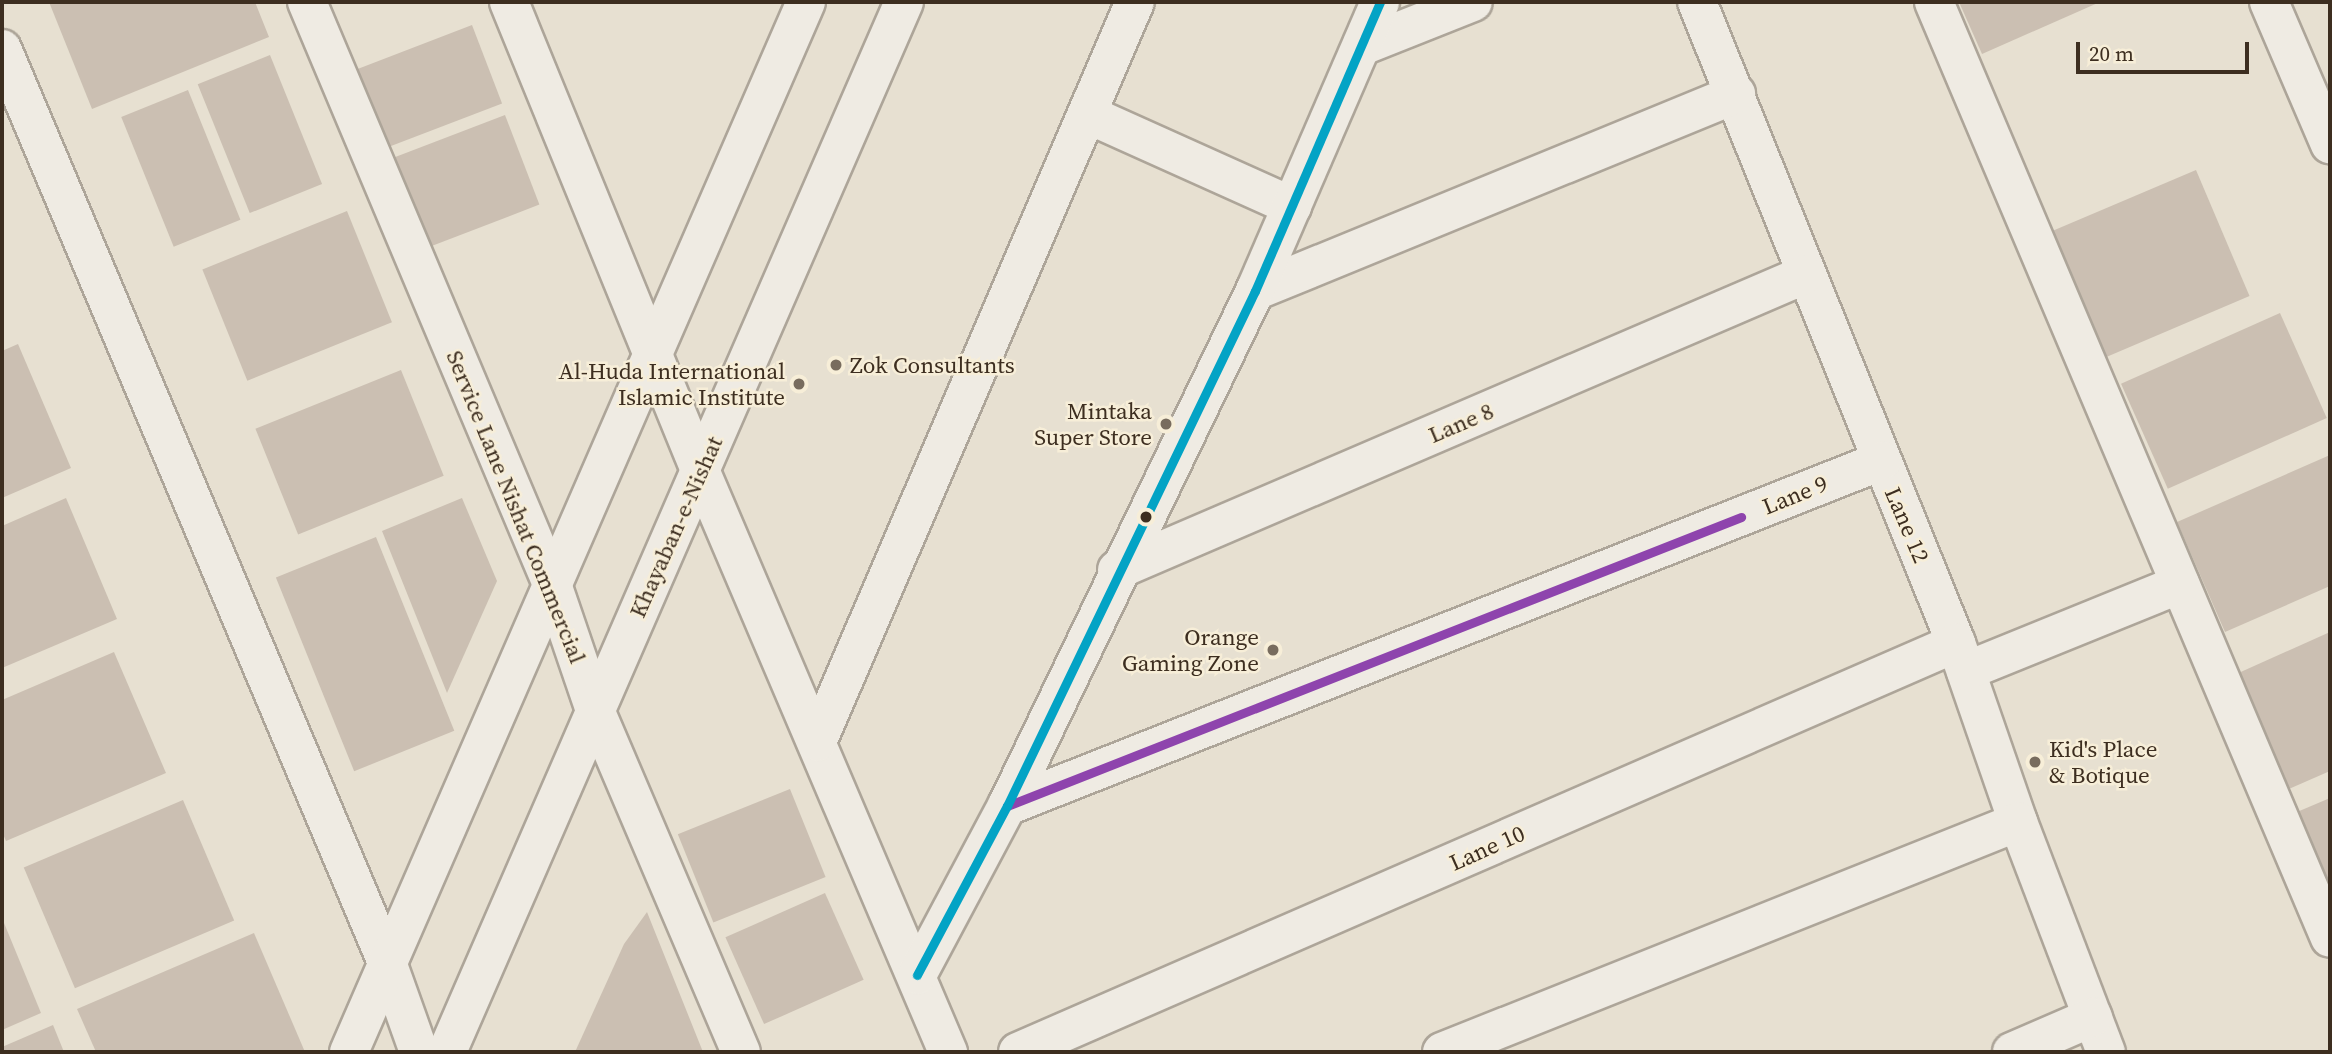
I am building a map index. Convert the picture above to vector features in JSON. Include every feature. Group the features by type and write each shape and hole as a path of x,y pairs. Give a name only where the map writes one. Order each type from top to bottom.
{"street":[{"name":"Service Lane Nishat Commercial","path":"307,2 552,584 595,710 741,1052"},
{"path":"509,2 701,470 948,1052"},
{"path":"349,1052 806,2"},
{"name":"Khayaban-e-Nishat","path":"447,1052 904,2"},
{"path":"817,742 1135,2"},
{"path":"917,975 1007,806 1118,570 1255,291 1380,2"},
{"path":"1362,46 1473,2"},
{"name":"Lane 12","path":"1697,2 1736,94 1804,275 1961,657 2018,822 2100,1035"},
{"path":"1934,2 2330,938"},
{"path":"2269,2 2330,144"},
{"path":"2,49 387,962 419,1052"},
{"path":"1255,291 1736,94"},
{"path":"1087,114 1292,206"},
{"name":"Lane 8","path":"1118,570 1804,275"},
{"name":"Lane 9","path":"1007,806 1881,461"},
{"name":"Lane 10","path":"1018,1052 1961,657 2180,584"},
{"path":"1442,1052 2018,822"},
{"path":"2012,1052 2100,1035"}],"building":[{"path":"49,2 255,2 269,37 92,109"},
{"path":"1959,2 2100,2 1982,54"},
{"path":"472,25 502,103 384,149 354,70"},
{"path":"270,55 322,184 250,213 198,84"},
{"path":"188,90 240,220 174,247 121,117"},
{"path":"505,115 539,205 426,248 392,158"},
{"path":"2196,170 2250,296 2102,359 2049,233"},
{"path":"347,211 392,322 247,381 202,269"},
{"path":"2280,313 2327,418 2168,489 2121,384"},
{"path":"18,344 71,468 2,498 2,351"},
{"path":"401,370 444,476 298,535 255,429"},
{"path":"2330,455 2330,586 2225,632 2177,522"},
{"path":"66,498 117,619 2,668 2,526"},
{"path":"462,498 497,581 447,693 382,531"},
{"path":"376,537 454,731 354,771 276,577"},
{"path":"2330,632 2330,771 2284,791 2234,675"},
{"path":"114,652 166,773 6,841 2,832 2,700"},
{"path":"790,789 826,877 713,922 678,834"},
{"path":"2330,798 2330,889 2297,812"},
{"path":"183,800 234,921 75,988 24,868"},
{"path":"825,893 864,980 764,1024 725,937"},
{"path":"647,912 703,1052 575,1052 624,944"},
{"path":"2,918 41,1013 2,1030"},
{"path":"254,933 305,1052 96,1052 77,1009"},
{"path":"53,1025 64,1052 2,1052 2,1047"}],"transit line":[{"path":"917,975 1007,806 1255,291 1380,2"},
{"path":"1007,806 1741,517"}],"place":[{"name":"Zok Consultants","path":"836,365"},
{"name":"Al-Huda International Islamic Institute","path":"799,384"},
{"name":"Mintaka Super Store","path":"1166,424"},
{"name":"Orange Gaming Zone","path":"1273,650"},
{"name":"Kid's Place & Botique","path":"2035,762"}]}
